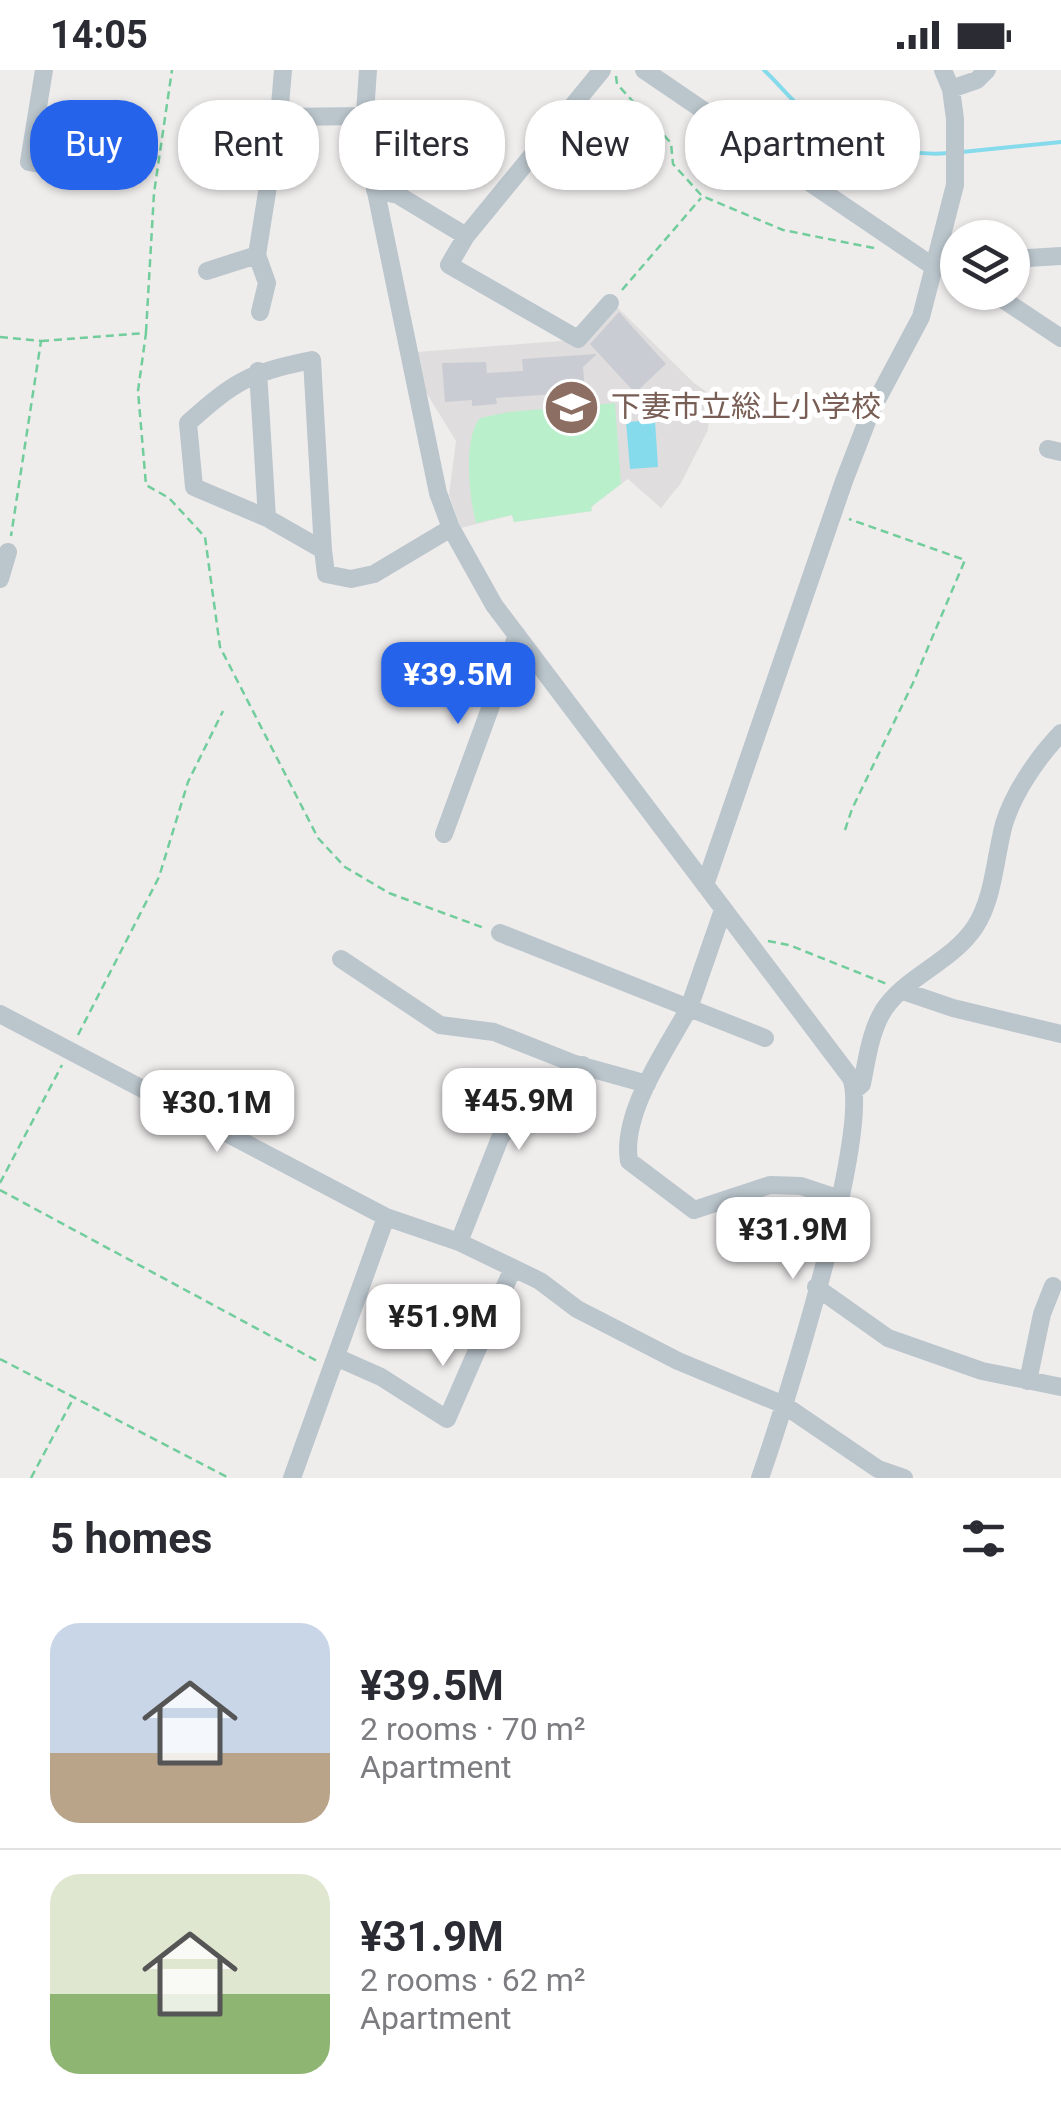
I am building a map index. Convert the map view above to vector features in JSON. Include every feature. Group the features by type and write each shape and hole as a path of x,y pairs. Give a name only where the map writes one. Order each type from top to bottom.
{"street":[{"path":"39,100 44,70"},
{"path":"280,100 283,70"},
{"path":"367,100 368,70"},
{"path":"602,70 466,236 449,265 578,339 610,303"},
{"path":"644,70 940,264"},
{"path":"944,70 951,88 956,153 952,220"},
{"path":"951,88 977,80 987,70"},
{"path":"260,312 267,283 257,255 267,190"},
{"path":"466,236 398,196 375,190 438,493 451,528 494,605 852,1078 856,1090 840,1199 760,1478"},
{"path":"705,885 833,513 871,411 921,318 940,253"},
{"path":"206,271 257,255"},
{"path":"1030,257 1061,256"},
{"path":"1019,310 1061,338"},
{"path":"322,550 267,518 194,487 188,424 223,392 258,371 312,360 326,574 351,578 374,574 451,528"},
{"path":"258,371 267,518"},
{"path":"0,579 7,566 8,552"},
{"path":"444,834 516,635"},
{"path":"856,1090 862,1084 870,1049 888,1003 962,943 977,925 994,874 1004,824 1020,788 1061,732"},
{"path":"723,910 689,1008 647,1084 626,1144 628,1161 694,1210 770,1185 801,1186 840,1199"},
{"path":"500,934 766,1038"},
{"path":"341,959 440,1024 494,1032 647,1084"},
{"path":"903,991 954,1008 1061,1034"},
{"path":"0,1014 386,1217 459,1242 540,1281 577,1309 678,1361 784,1405 878,1469 904,1478"},
{"path":"459,1242 500,1138 530,1101 583,1065"},
{"path":"292,1478 386,1217"},
{"path":"334,1363 381,1377 447,1418 513,1268"},
{"path":"1028,1381 1042,1314 1053,1286"},
{"path":"816,1287 888,1338 982,1371 1061,1387"}],"path":[{"path":"172,70 154,194 146,333 138,391 146,485 169,498 205,537 220,646 318,838 346,867 389,893 500,934"},
{"path":"615,70 618,84 671,143 673,164 702,196 782,230 880,249"},
{"path":"610,303 702,196"},
{"path":"0,336 41,341 146,333"},
{"path":"8,552 41,341"},
{"path":"833,513 965,560 914,683 845,830"},
{"path":"0,1182 159,877 188,782 223,711"},
{"path":"742,935 789,945 903,991"},
{"path":"0,1190 334,1363"},
{"path":"0,1359 229,1478"},
{"path":"31,1478 74,1398"}],"shaded area":[{"name":"下妻市立総上小学校","path":"615,305 711,395 708,430 681,483 661,508 628,479 598,501 592,511 514,522 512,515 461,528 449,495 456,441 424,389 417,352 573,340"}],"green space":[{"path":"615,403 621,484 591,507 592,511 514,522 512,515 476,523 469,453 480,418"}],"water":[{"path":"655,420 658,467 630,469 626,422"}],"building":[{"path":"619,312 666,364 635,393 590,344"},
{"path":"597,354 583,367 585,392 496,398 497,404 472,406 472,400 445,402 442,363 486,362 487,373 523,371 522,359"}],"waterway":[{"path":"764,70 807,114 842,134 897,150 948,153"},
{"path":"962,152 1061,142"}],"place":[{"name":"下妻市立総上小学校","path":"572,407"}]}
